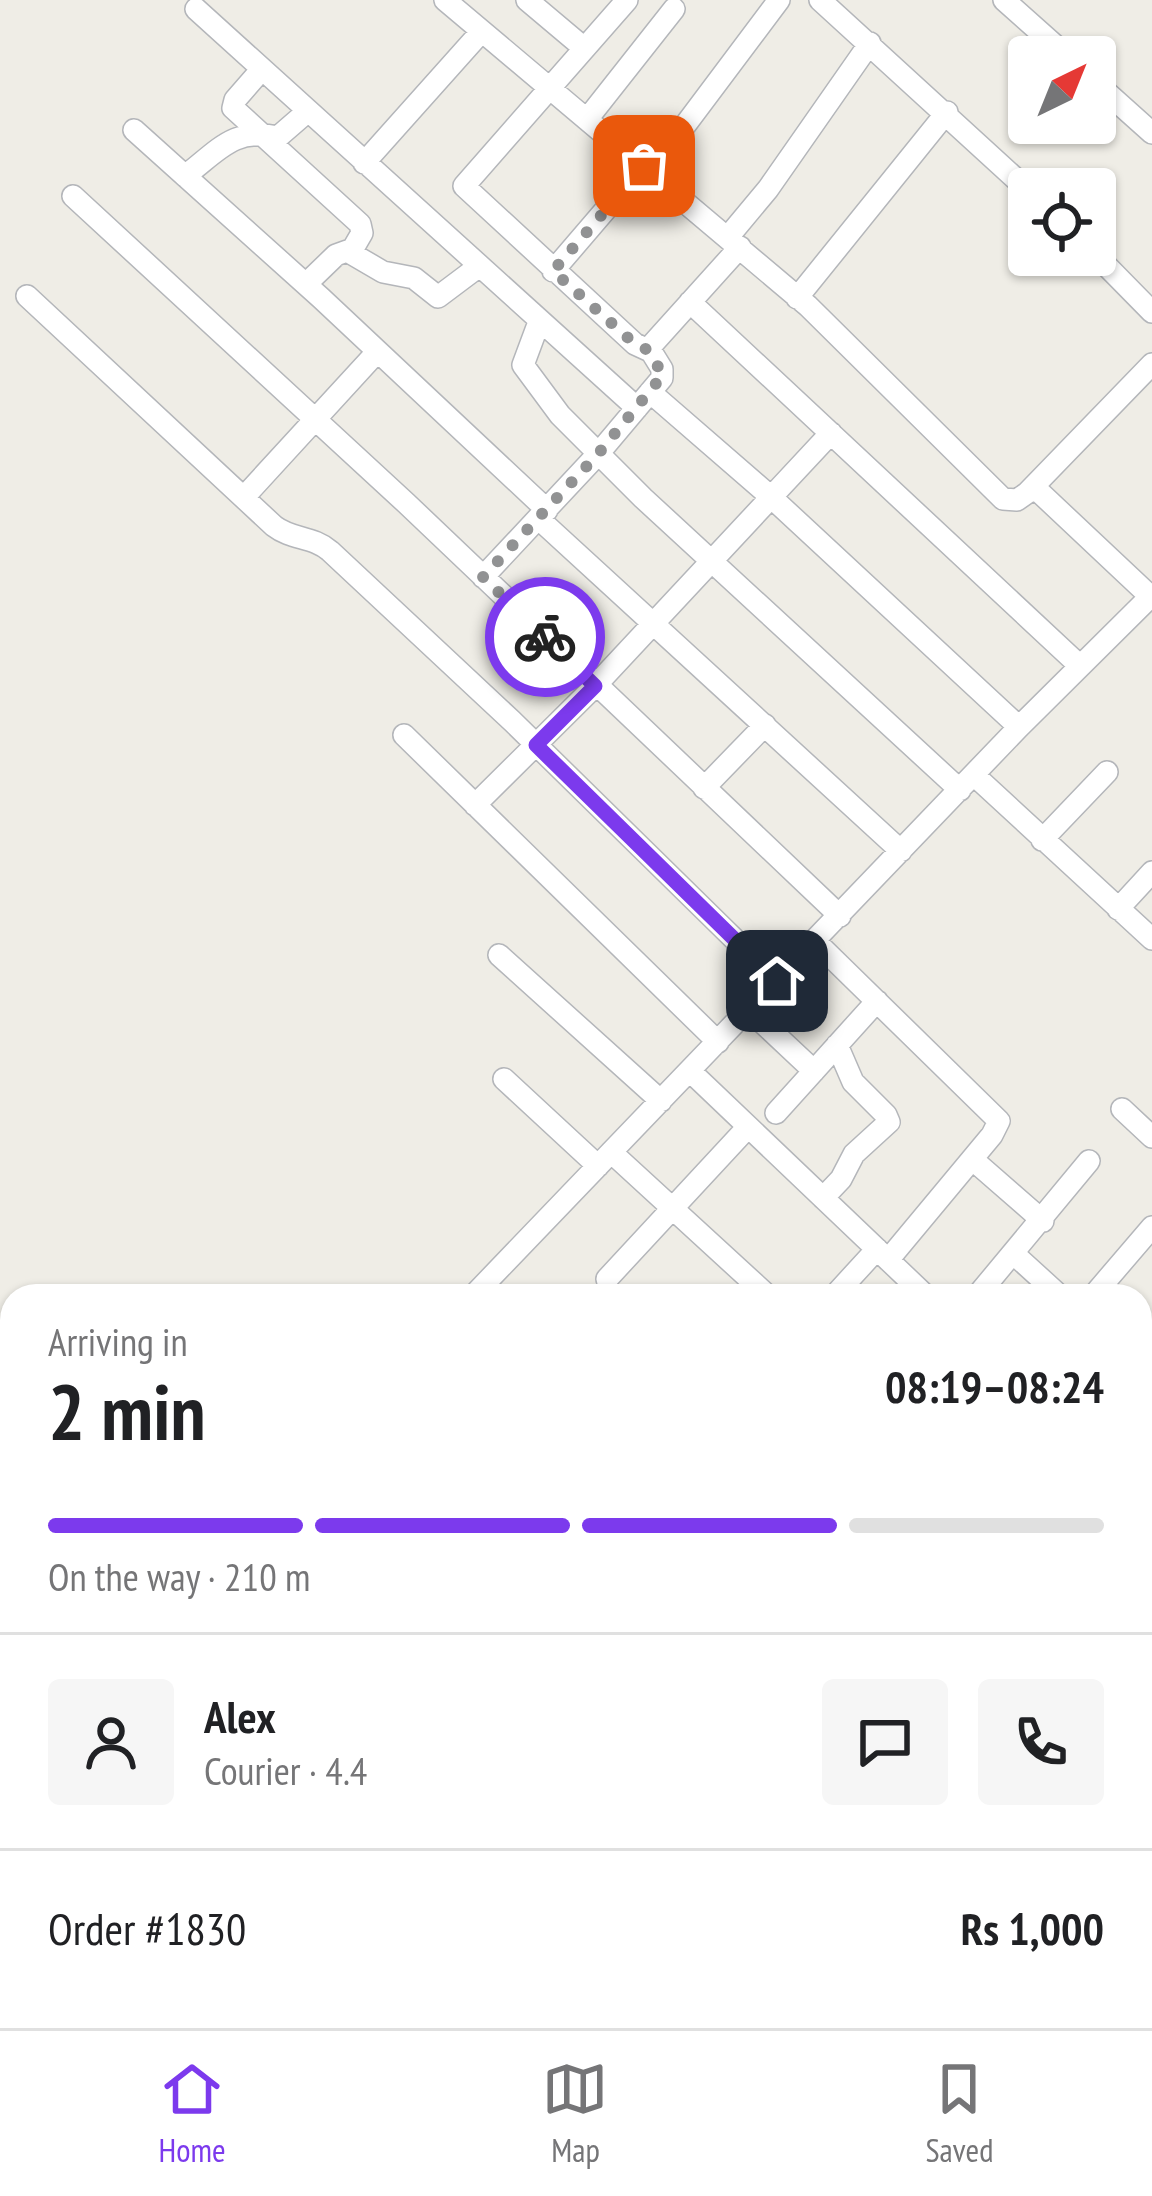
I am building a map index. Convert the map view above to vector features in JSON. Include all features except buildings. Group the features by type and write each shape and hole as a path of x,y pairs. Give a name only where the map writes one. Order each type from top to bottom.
{"street":[{"path":"445,0 797,298 1003,499 1017,500 1034,487 1152,364"},
{"path":"527,0 584,48"},
{"path":"483,577 598,454 664,372 648,350 635,344 553,271 464,186 627,0"},
{"path":"553,271 647,169 779,0"},
{"path":"820,0 1008,170"},
{"path":"1004,0 1044,36"},
{"path":"196,9 539,322 771,497 1019,727"},
{"path":"588,118 674,9"},
{"path":"364,163 481,32"},
{"path":"648,350 734,242 870,43"},
{"path":"262,69 232,104 360,224 363,230 350,252"},
{"path":"1116,101 1152,133"},
{"path":"185,176 239,136 256,131 278,137 308,111"},
{"path":"797,298 947,112"},
{"path":"134,130 306,284 653,624 901,851"},
{"path":"73,196 840,916"},
{"path":"306,284 336,255 350,252 383,272 413,278 438,297 478,267"},
{"path":"1116,275 1152,312"},
{"path":"27,296 283,533 321,543 777,981"},
{"path":"690,302 1080,666"},
{"path":"539,322 526,350 525,371 598,454 712,562 967,782 1042,840 1152,939"},
{"path":"244,497 377,352"},
{"path":"475,805 595,686 831,433"},
{"path":"485,1284 1019,727 1151,596 1034,487"},
{"path":"704,788 765,724"},
{"path":"404,735 718,1042"},
{"path":"1042,840 1107,772"},
{"path":"1118,909 1152,872"},
{"path":"816,942 996,1114 998,1129 882,1254 848,1284"},
{"path":"499,955 661,1101"},
{"path":"776,1113 877,1001"},
{"path":"749,1010 814,1070"},
{"path":"824,1198 854,1154 889,1122 853,1082 837,1045"},
{"path":"691,1072 913,1284"},
{"path":"504,1078 604,1159 672,1206 755,1284"},
{"path":"1122,1108 1152,1136"},
{"path":"607,1279 748,1128"},
{"path":"972,1159 1042,1221"},
{"path":"988,1284 1089,1161"},
{"path":"1105,1284 1148,1239"},
{"path":"1015,1255 1047,1284"}],"way so far":[{"path":"545,637 483,577 598,454 663,375 648,350 635,344 553,271 644,166"}],"route":[{"path":"545,637 595,686 536,745 777,981"}]}
